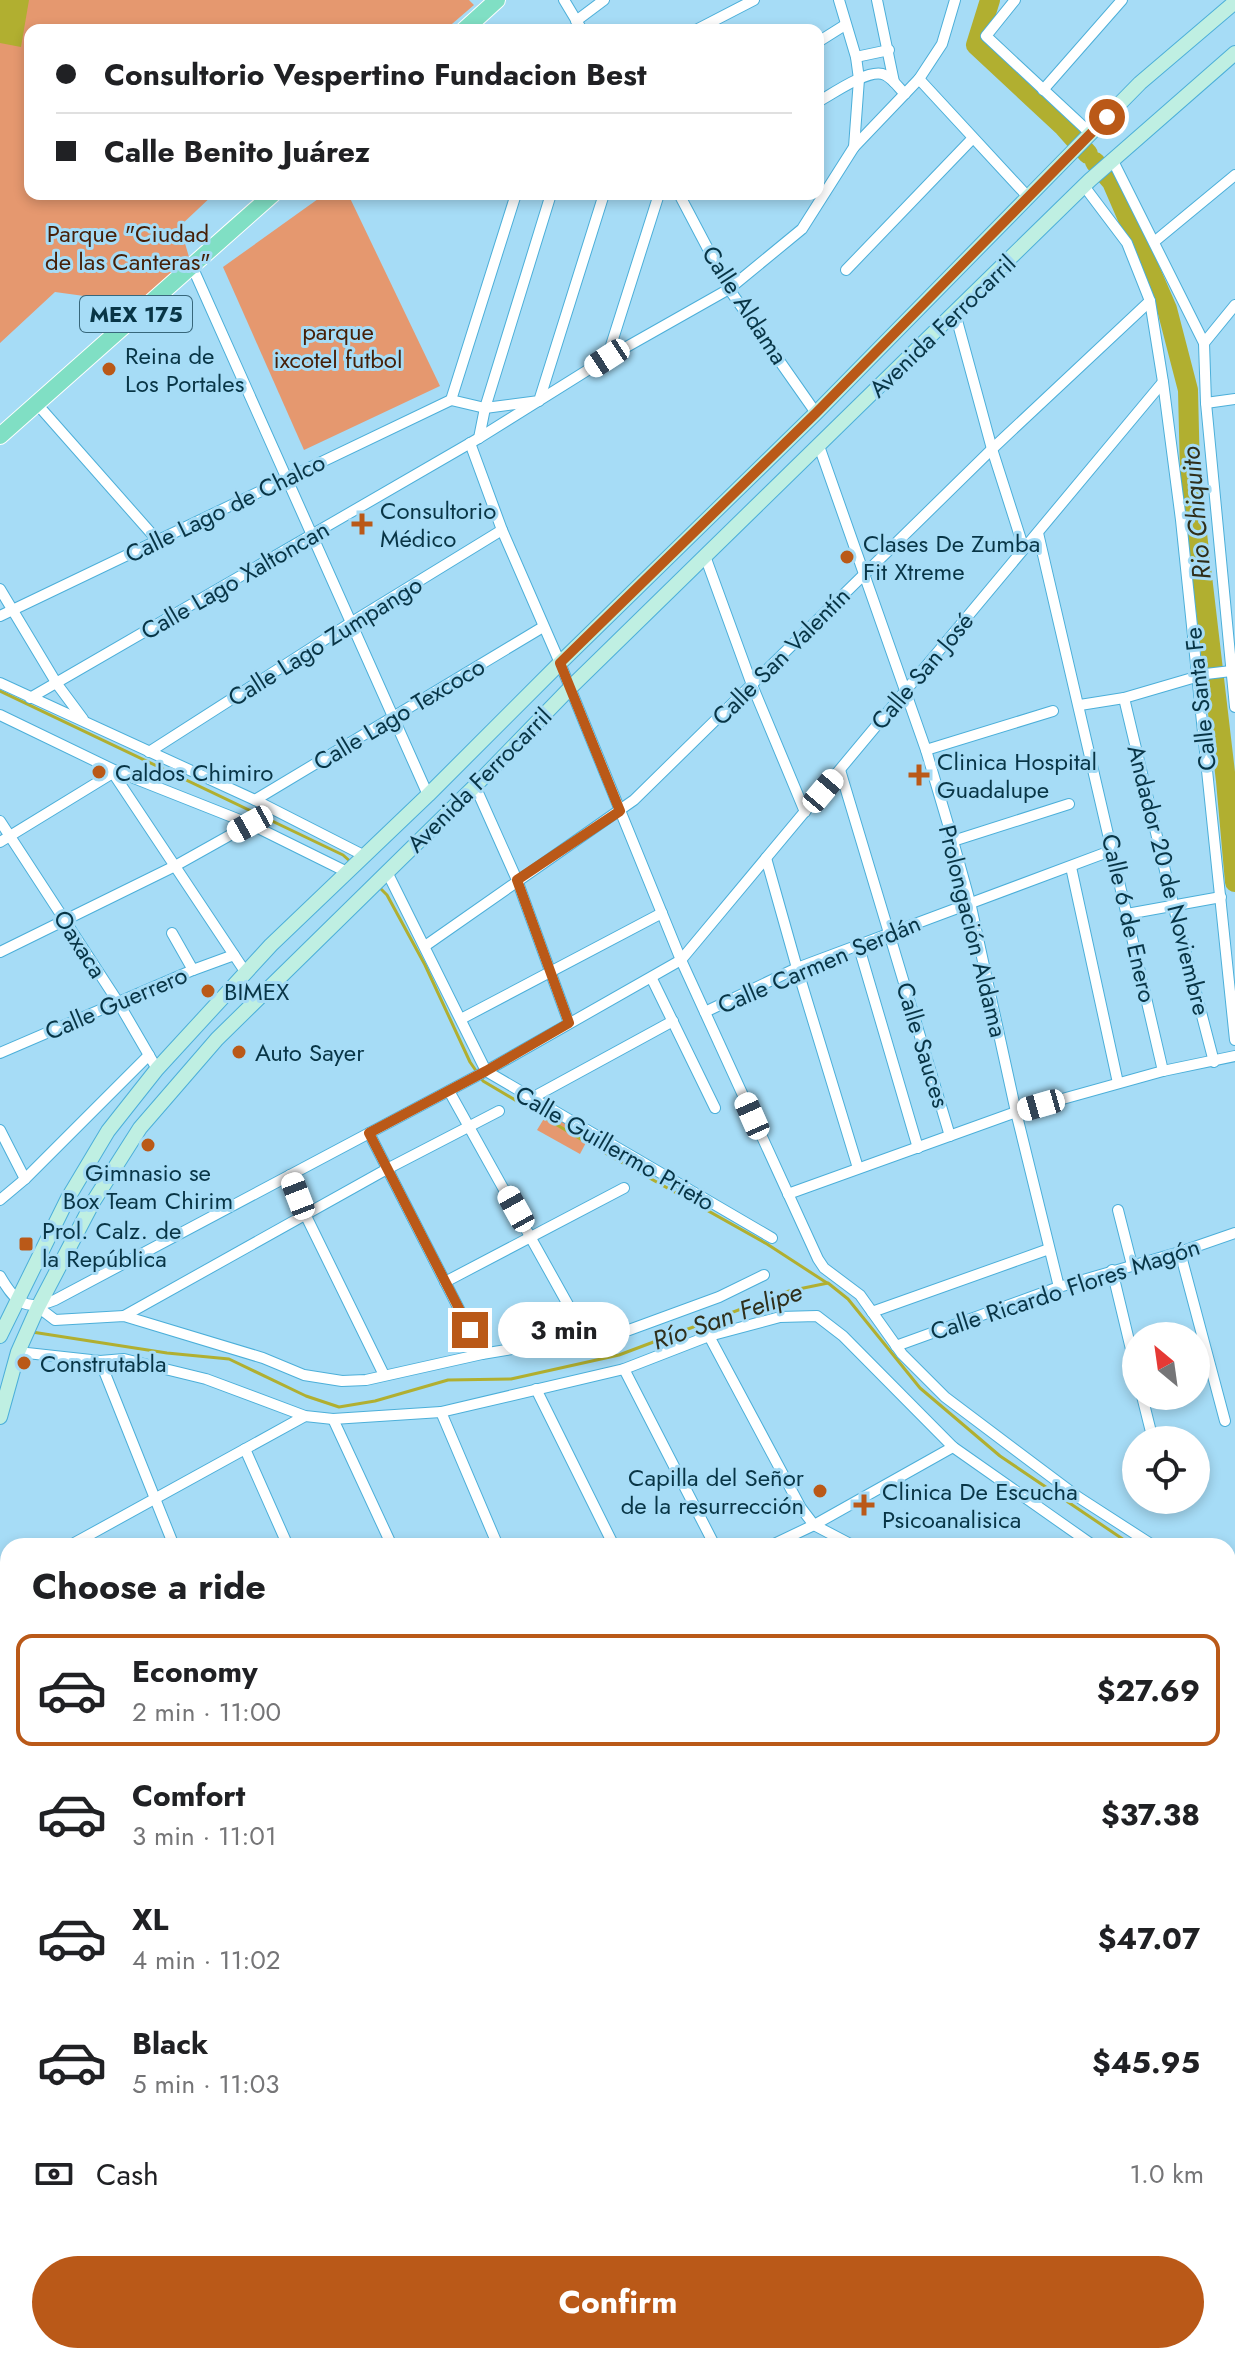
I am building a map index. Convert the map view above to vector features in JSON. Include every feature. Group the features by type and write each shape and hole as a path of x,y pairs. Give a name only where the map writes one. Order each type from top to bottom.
{"main road":[{"path":"471,24 497,0"},
{"name":"Avenida Ferrocarril","path":"0,1336 68,1198 153,1062 816,413 1140,83 1235,2"},
{"name":"Avenida Ferrocarril","path":"0,1417 21,1346 93,1202 140,1128 217,1039 475,786 570,688 1087,183 1235,53"},
{"name":"MEX 175","path":"0,436 266,200"},
{"path":"975,252 997,272"}],"street":[{"path":"564,0 578,24"},
{"path":"580,24 604,0"},
{"path":"708,24 754,0"},
{"path":"839,0 856,57 859,79 854,147"},
{"path":"877,0 894,82"},
{"path":"944,0 948,19"},
{"name":"Calle Lago Xaltoncan","path":"824,194 854,147 919,79 942,44 955,0"},
{"path":"1015,0 986,36 1088,136"},
{"path":"1043,90 1122,0"},
{"path":"824,38 845,25"},
{"path":"856,57 889,50"},
{"path":"824,99 859,79 879,73 894,82 905,94"},
{"path":"919,79 1029,198"},
{"path":"846,270 972,139"},
{"path":"1109,162 1154,242 1204,343 1226,671 1234,684 1235,707"},
{"path":"1154,242 1235,175"},
{"name":"Calle Santa Fe","path":"1087,183 1127,243 1150,301 1202,675 1235,1040"},
{"path":"514,200 451,400 485,408 539,401 602,200"},
{"path":"549,200 474,440 502,530 560,663 681,960 824,1268 854,1290 896,1346 945,1397 1078,1497 1142,1538"},
{"path":"607,358 657,200"},
{"name":"Calle Aldama","path":"682,200 729,289 816,413"},
{"name":"Calle Lago Xaltoncan","path":"30,698 729,289 802,229 820,200"},
{"path":"191,264 428,795"},
{"name":"Calle San Valentín","path":"425,946 620,811 655,781 992,449 1150,301"},
{"path":"1204,343 1235,308"},
{"path":"955,313 992,449 1024,549"},
{"name":"Calle San José","path":"35,1314 449,1091 681,960 1163,382"},
{"path":"1206,403 1235,399"},
{"name":"Calle Lago de Chalco","path":"0,616 451,400"},
{"path":"37,404 158,541"},
{"name":"Prolongación Aldama","path":"819,446 906,690 953,841 970,902 1016,1112 1059,1287"},
{"name":"Calle Lago Zumpango","path":"149,752 502,530"},
{"name":"Calle 6 de Enero","path":"1038,533 1163,1071"},
{"path":"705,556 752,685 805,812"},
{"path":"0,589 57,684 84,721"},
{"name":"Calle Lago Texcoco","path":"255,800 543,627"},
{"path":"1080,705 1124,698 1226,671"},
{"path":"0,683 255,800 355,864"},
{"name":"Andador 20 de Noviembre","path":"1124,698 1214,1062"},
{"path":"926,750 1053,711"},
{"path":"0,715 114,772 355,864"},
{"name":"Calle Sauces","path":"840,770 950,1136"},
{"path":"5,839 114,772"},
{"path":"114,772 246,973"},
{"path":"475,786 517,880 569,1023"},
{"path":"953,841 1069,804"},
{"name":"Oaxaca","path":"0,821 5,839 118,1002 153,1062"},
{"path":"0,952 175,866 250,824"},
{"name":"Calle Carmen Serdán","path":"705,1012 797,968 1113,850"},
{"path":"766,858 858,1168"},
{"path":"1071,867 1118,1083"},
{"path":"379,879 425,946 461,1019 480,1074"},
{"path":"1127,914 1221,897"},
{"path":"461,1019 662,913"},
{"path":"172,933 193,970"},
{"path":"858,944 918,1148"},
{"name":"Calle Guerrero","path":"0,1053 234,955"},
{"path":"652,979 715,1108"},
{"path":"530,1099 673,1021"},
{"path":"788,1194 1016,1112 1163,1071 1235,1056"},
{"path":"0,1200 153,1062"},
{"name":"Calle Guillermo Prieto","path":"480,1074 530,1099 772,1238"},
{"path":"449,1091 586,1337"},
{"path":"124,1316 387,1169 499,1111"},
{"path":"0,1130 25,1179"},
{"path":"369,1133 482,1354"},
{"path":"290,1175 306,1216 384,1375"},
{"path":"445,1282 624,1188"},
{"path":"1118,1210 1132,1265"},
{"name":"Calle Ricardo Flores Magón","path":"896,1346 1059,1287 1235,1233"},
{"path":"872,1312 1049,1249"},
{"path":"1180,1252 1225,1421"},
{"path":"1112,1270 1124,1322"},
{"path":"0,1276 17,1299 35,1314 55,1320 124,1316 263,1358 304,1375 342,1381 366,1380 482,1354 629,1330 719,1297 764,1275"},
{"path":"21,1346 100,1361 124,1359 206,1379 305,1416 333,1419 441,1412 624,1369 709,1336 780,1317 817,1316 843,1336 953,1447 1078,1538"},
{"path":"709,1336 801,1508 814,1525 839,1538"},
{"path":"100,1361 171,1538"},
{"path":"624,1369 711,1538"},
{"path":"536,1389 610,1538"},
{"path":"441,1412 495,1538"},
{"path":"84,1538 305,1416"},
{"path":"333,1419 388,1538"},
{"path":"787,1538 953,1447"},
{"path":"245,1449 284,1538"}],"green space":[{"name":"Parque \"Ciudad de las Canteras\"","path":"0,0 469,0 474,5 452,24 24,24 24,200 208,200 180,226 191,264 150,301 55,292 0,343"},
{"name":"parque ixcotel futbol","path":"317,200 351,200 440,386 304,450 223,267"},
{"path":"548,1112 590,1135 580,1154 537,1130"}],"shaded area":[{"path":"0,0 29,0 21,47 0,43"}],"waterway":[{"name":"Rio Chiquito","path":"990,0 976,45 1064,127 1088,154"},
{"name":"Rio Chiquito","path":"1095,162 1112,182 1167,309 1188,390 1190,474 1235,882"},
{"path":"0,691 343,855 352,863"},
{"path":"379,887 387,895 425,965 470,1062 483,1081 767,1244 827,1283"},
{"name":"Río San Felipe","path":"32,1332 167,1353 229,1359 306,1396 339,1407 375,1401 448,1380 511,1379 619,1355 789,1291 828,1283 848,1299 920,1388 1000,1456 1121,1538"}],"place":[{"name":"Reina de Los Portales","path":"109,369"},
{"name":"Consultorio Médico","path":"362,524"},
{"name":"Clases De Zumba Fit Xtreme","path":"847,557"},
{"name":"Caldos Chimiro","path":"99,772"},
{"name":"Clinica Hospital Guadalupe","path":"919,775"},
{"name":"BIMEX","path":"208,991"},
{"name":"Auto Sayer","path":"239,1052"},
{"name":"Gimnasio se Box Team Chirim","path":"148,1145"},
{"name":"Prol. Calz. de la República","path":"26,1244"},
{"name":"Construtabla","path":"24,1363"},
{"name":"Capilla del Señor de la resurrección","path":"820,1491"},
{"name":"Clinica De Escucha Psicoanalisica","path":"864,1505"}],"route":[{"path":"470,1330 369,1133 569,1023 517,880 620,811 560,663 816,413 1107,117"}]}
